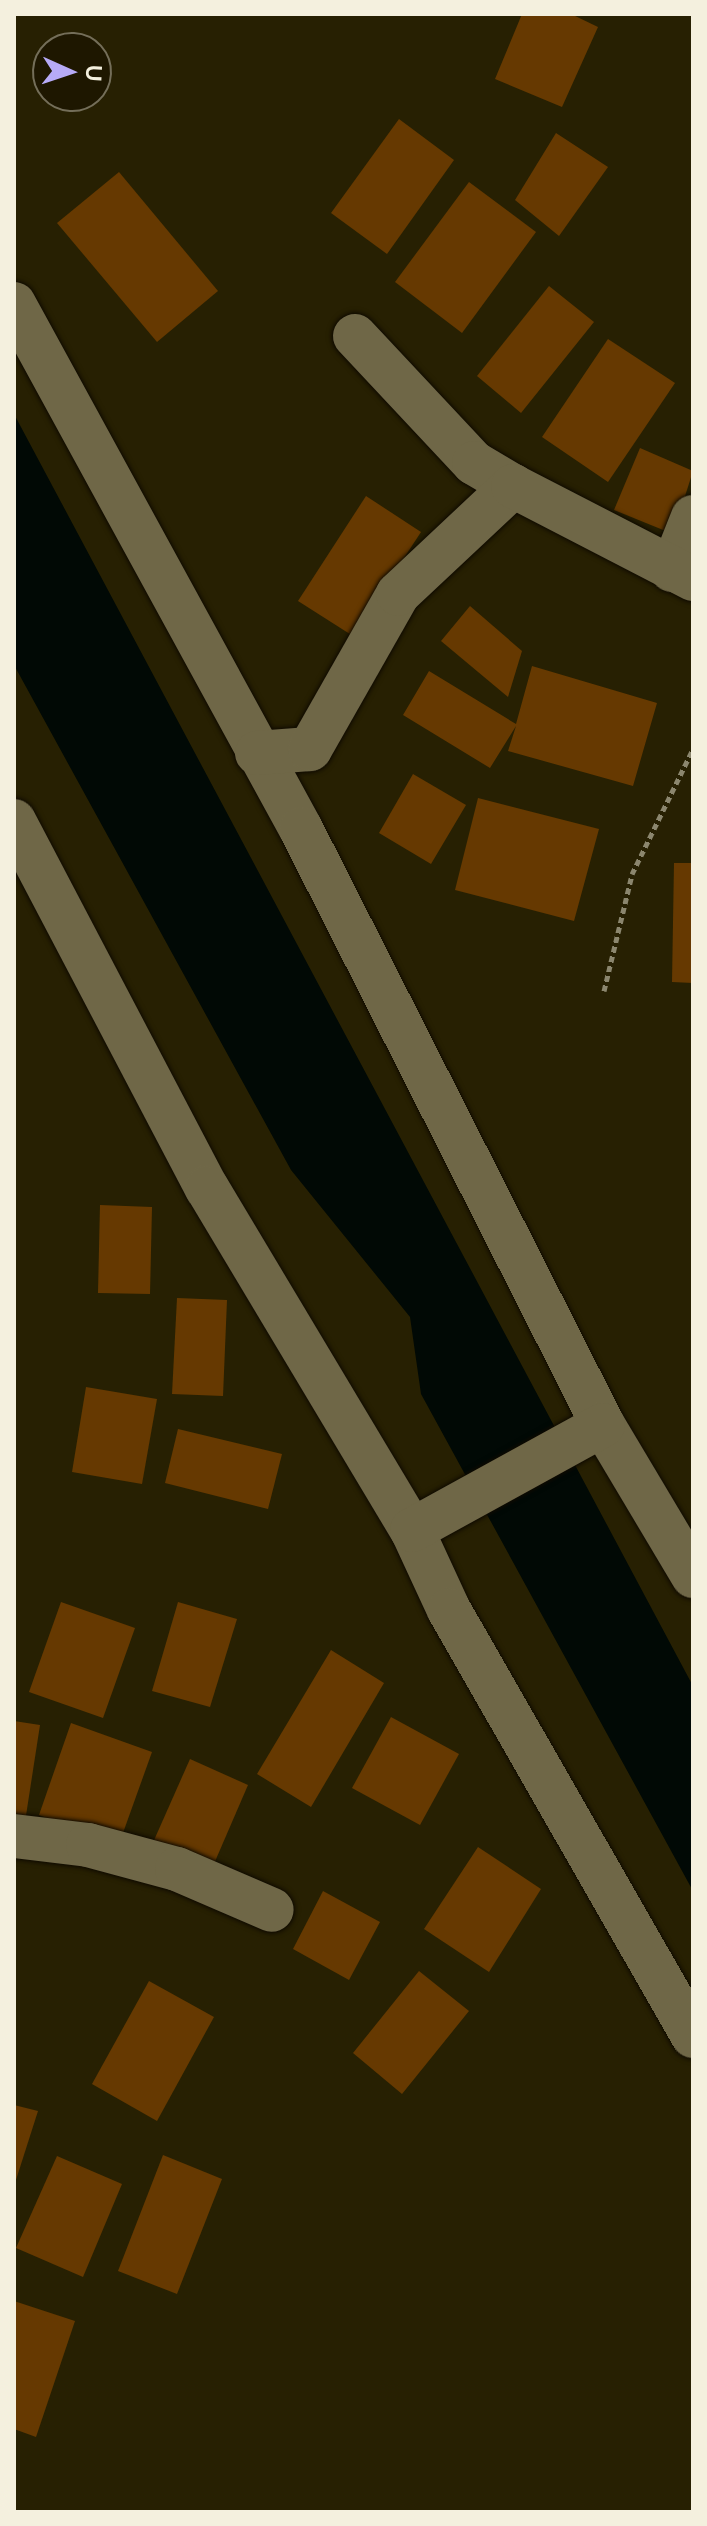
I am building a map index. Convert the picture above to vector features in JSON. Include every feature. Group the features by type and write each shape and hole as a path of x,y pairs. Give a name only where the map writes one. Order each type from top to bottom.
{"street":[{"path":"14,304 257,753 603,1425 693,1576"},
{"path":"355,336 474,463 682,575 693,517"},
{"path":"257,753 310,749 398,594 513,486"},
{"path":"14,821 207,1188 412,1530 449,1610 693,2036"},
{"path":"412,1530 603,1425"},
{"path":"14,1836 88,1845 177,1869 272,1910"}],"path":[{"path":"604,991 632,874 693,749"}],"shaded area":[{"path":"14,414 693,1686 693,1891 421,1394 410,1317 291,1170 14,665"}],"building":[{"path":"522,14 571,14 598,27 562,107 495,79"},
{"path":"399,119 454,160 387,254 331,213"},
{"path":"556,133 608,167 559,236 515,200"},
{"path":"119,172 218,291 157,342 57,223"},
{"path":"469,182 536,232 462,333 395,282"},
{"path":"549,286 594,322 521,413 477,376"},
{"path":"608,339 675,383 608,482 542,437"},
{"path":"640,448 693,471 673,534 614,510"},
{"path":"366,496 421,532 353,636 298,601"},
{"path":"470,606 522,651 508,697 441,641"},
{"path":"532,666 657,703 633,786 508,751 516,726 490,768 403,715 429,671 516,724"},
{"path":"413,774 466,805 431,864 379,833"},
{"path":"478,798 599,829 574,921 455,890"},
{"path":"674,863 693,863 693,983 672,982"},
{"path":"100,1205 152,1207 150,1294 98,1293"},
{"path":"177,1298 227,1300 223,1396 172,1394"},
{"path":"86,1387 157,1399 142,1484 72,1472"},
{"path":"178,1429 282,1454 268,1509 165,1483"},
{"path":"61,1602 135,1628 103,1718 29,1692"},
{"path":"178,1602 237,1619 210,1707 152,1691"},
{"path":"331,1650 384,1683 311,1807 257,1774"},
{"path":"391,1717 459,1754 420,1825 352,1788"},
{"path":"14,1721 40,1725 25,1822 14,1821"},
{"path":"71,1723 152,1752 119,1844 39,1815"},
{"path":"190,1759 248,1785 210,1873 151,1847"},
{"path":"478,1847 541,1889 489,1972 424,1929"},
{"path":"323,1891 380,1922 349,1980 293,1949"},
{"path":"419,1971 469,2011 402,2094 353,2053"},
{"path":"149,1981 214,2017 157,2121 92,2084"},
{"path":"14,2105 38,2111 15,2183 14,2182"},
{"path":"163,2155 222,2179 177,2294 118,2271"},
{"path":"57,2156 122,2184 83,2277 16,2248"},
{"path":"14,2301 75,2321 36,2437 14,2429"}]}
